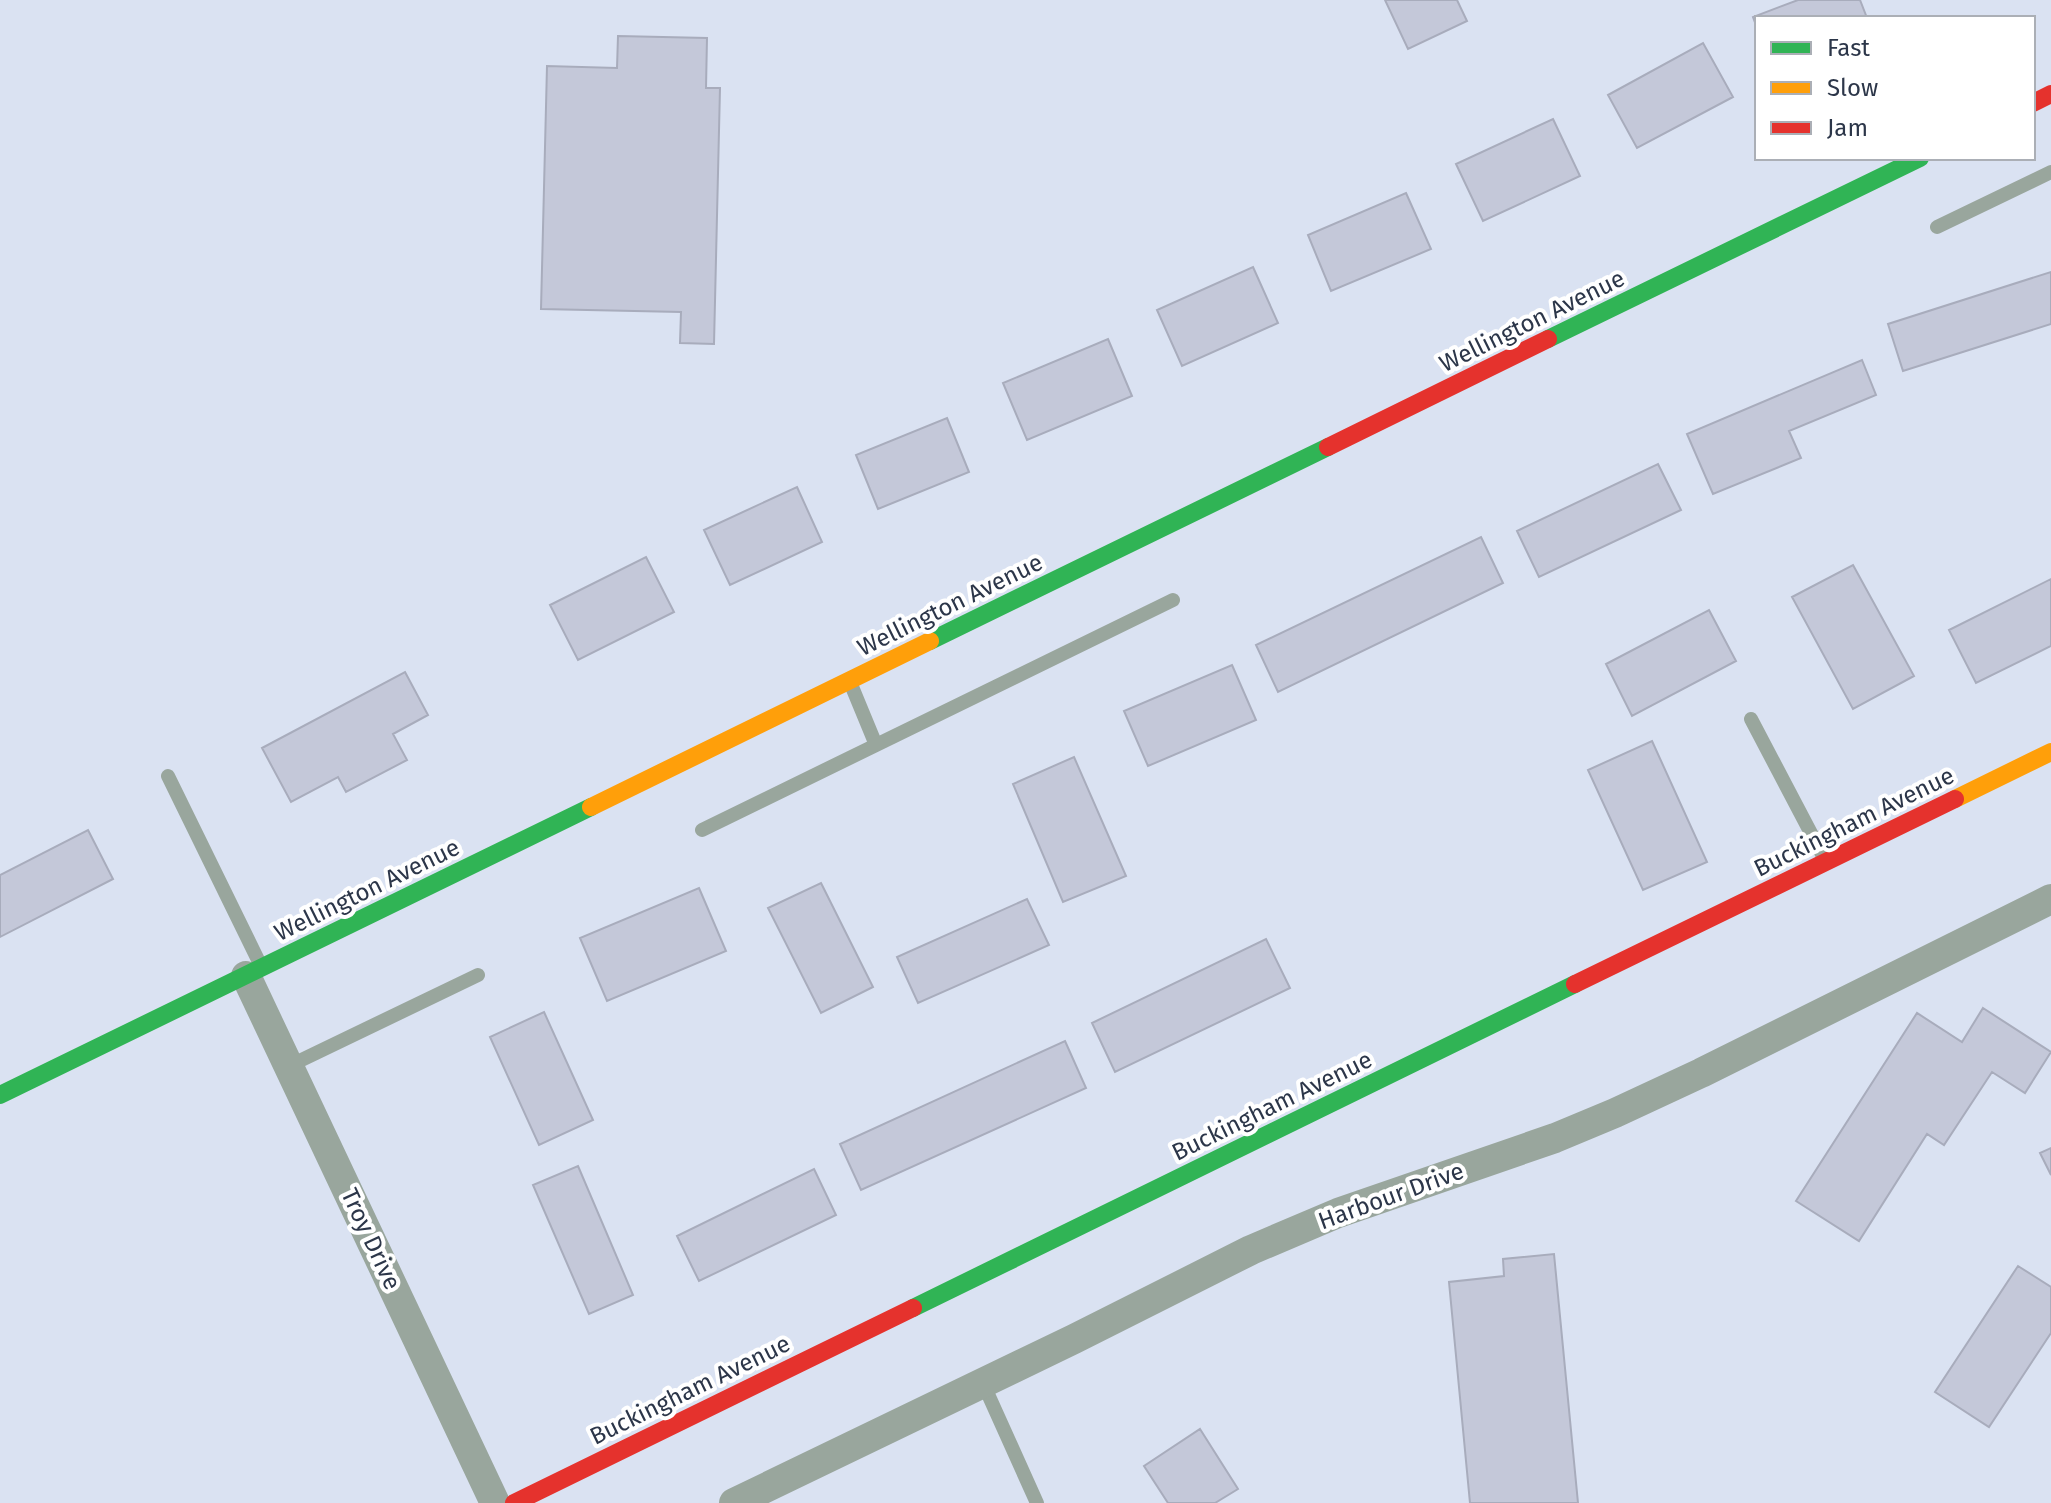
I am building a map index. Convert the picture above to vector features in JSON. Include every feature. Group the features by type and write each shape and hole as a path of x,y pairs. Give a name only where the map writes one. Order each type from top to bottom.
{"street":[{"name":"Wellington Avenue","path":"0,1095 1916,160"},
{"name":"Buckingham Avenue","path":"514,1503 2051,752"},
{"name":"Harbour Drive","path":"734,1503 1265,1244 1338,1213 1555,1138 1615,1113 2051,899"},
{"name":"Troy Drive","path":"254,972 289,1066 495,1503"}],"lane":[{"path":"1937,227 2051,172"},
{"path":"702,830 1173,600"},
{"path":"849,681 876,745"},
{"path":"1751,719 1826,862"},
{"path":"168,776 254,972"},
{"path":"289,1066 478,975"},
{"path":"983,1383 1037,1503"}],"building":[{"path":"1385,0 1457,0 1467,21 1408,49"},
{"path":"1798,0 1860,0 1866,16 1756,16"},
{"path":"618,36 707,38 706,88 720,88 714,344 680,343 681,312 541,309 547,66 617,68"},
{"path":"1703,43 1733,97 1637,148 1608,95"},
{"path":"1553,119 1580,176 1483,221 1456,164"},
{"path":"1406,193 1431,249 1331,291 1308,235"},
{"path":"1253,267 1278,323 1182,366 1157,310"},
{"path":"2051,272 2051,324 1903,371 1888,324"},
{"path":"1108,339 1132,396 1027,440 1003,383"},
{"path":"1862,360 1876,395 1789,431 1801,458 1713,494 1687,434"},
{"path":"947,418 969,472 878,509 856,455"},
{"path":"1658,464 1681,510 1539,577 1517,531"},
{"path":"797,487 822,542 730,585 704,530"},
{"path":"1481,537 1503,583 1278,692 1256,645"},
{"path":"646,557 674,612 578,660 550,605"},
{"path":"1853,565 1914,676 1853,709 1792,597"},
{"path":"2051,579 2051,646 1976,683 1949,630"},
{"path":"1709,610 1736,661 1632,716 1606,664"},
{"path":"1232,665 1256,720 1148,766 1124,711"},
{"path":"405,672 428,715 393,734 407,760 346,792 338,777 291,802 262,748"},
{"path":"1652,741 1707,862 1643,890 1588,770"},
{"path":"1074,757 1126,876 1063,902 1013,784"},
{"path":"88,830 113,879 0,937 0,875"},
{"path":"821,883 873,987 821,1013 768,908"},
{"path":"699,888 726,951 607,1001 580,938"},
{"path":"1027,899 1049,945 918,1003 897,957"},
{"path":"1266,939 1290,988 1115,1072 1092,1023"},
{"path":"1983,1008 2051,1052 2025,1093 1992,1072 1944,1145 1927,1134 1859,1241 1796,1201 1917,1013 1962,1042"},
{"path":"544,1012 593,1120 539,1145 490,1037"},
{"path":"1065,1041 1086,1088 861,1190 840,1144"},
{"path":"2051,1148 2051,1175 2040,1153"},
{"path":"578,1166 633,1295 589,1314 533,1185"},
{"path":"814,1169 836,1215 699,1281 677,1236"},
{"path":"1554,1254 1578,1503 1470,1503 1449,1282 1504,1276 1503,1259"},
{"path":"2018,1266 2051,1287 2051,1333 1989,1427 1935,1392"},
{"path":"1200,1429 1238,1489 1215,1503 1168,1503 1144,1466"}],"traffic: fast":[{"path":"1548,339 1916,160"},
{"path":"930,641 1328,447"},
{"path":"0,1095 591,807"},
{"path":"913,1308 1575,984"}],"traffic: slow":[{"path":"591,807 930,641"},
{"path":"1955,799 2051,752"}],"traffic: jam":[{"path":"2035,102 2051,94"},
{"path":"1328,447 1548,339"},
{"path":"1575,984 1955,799"},
{"path":"514,1503 913,1308"}]}
